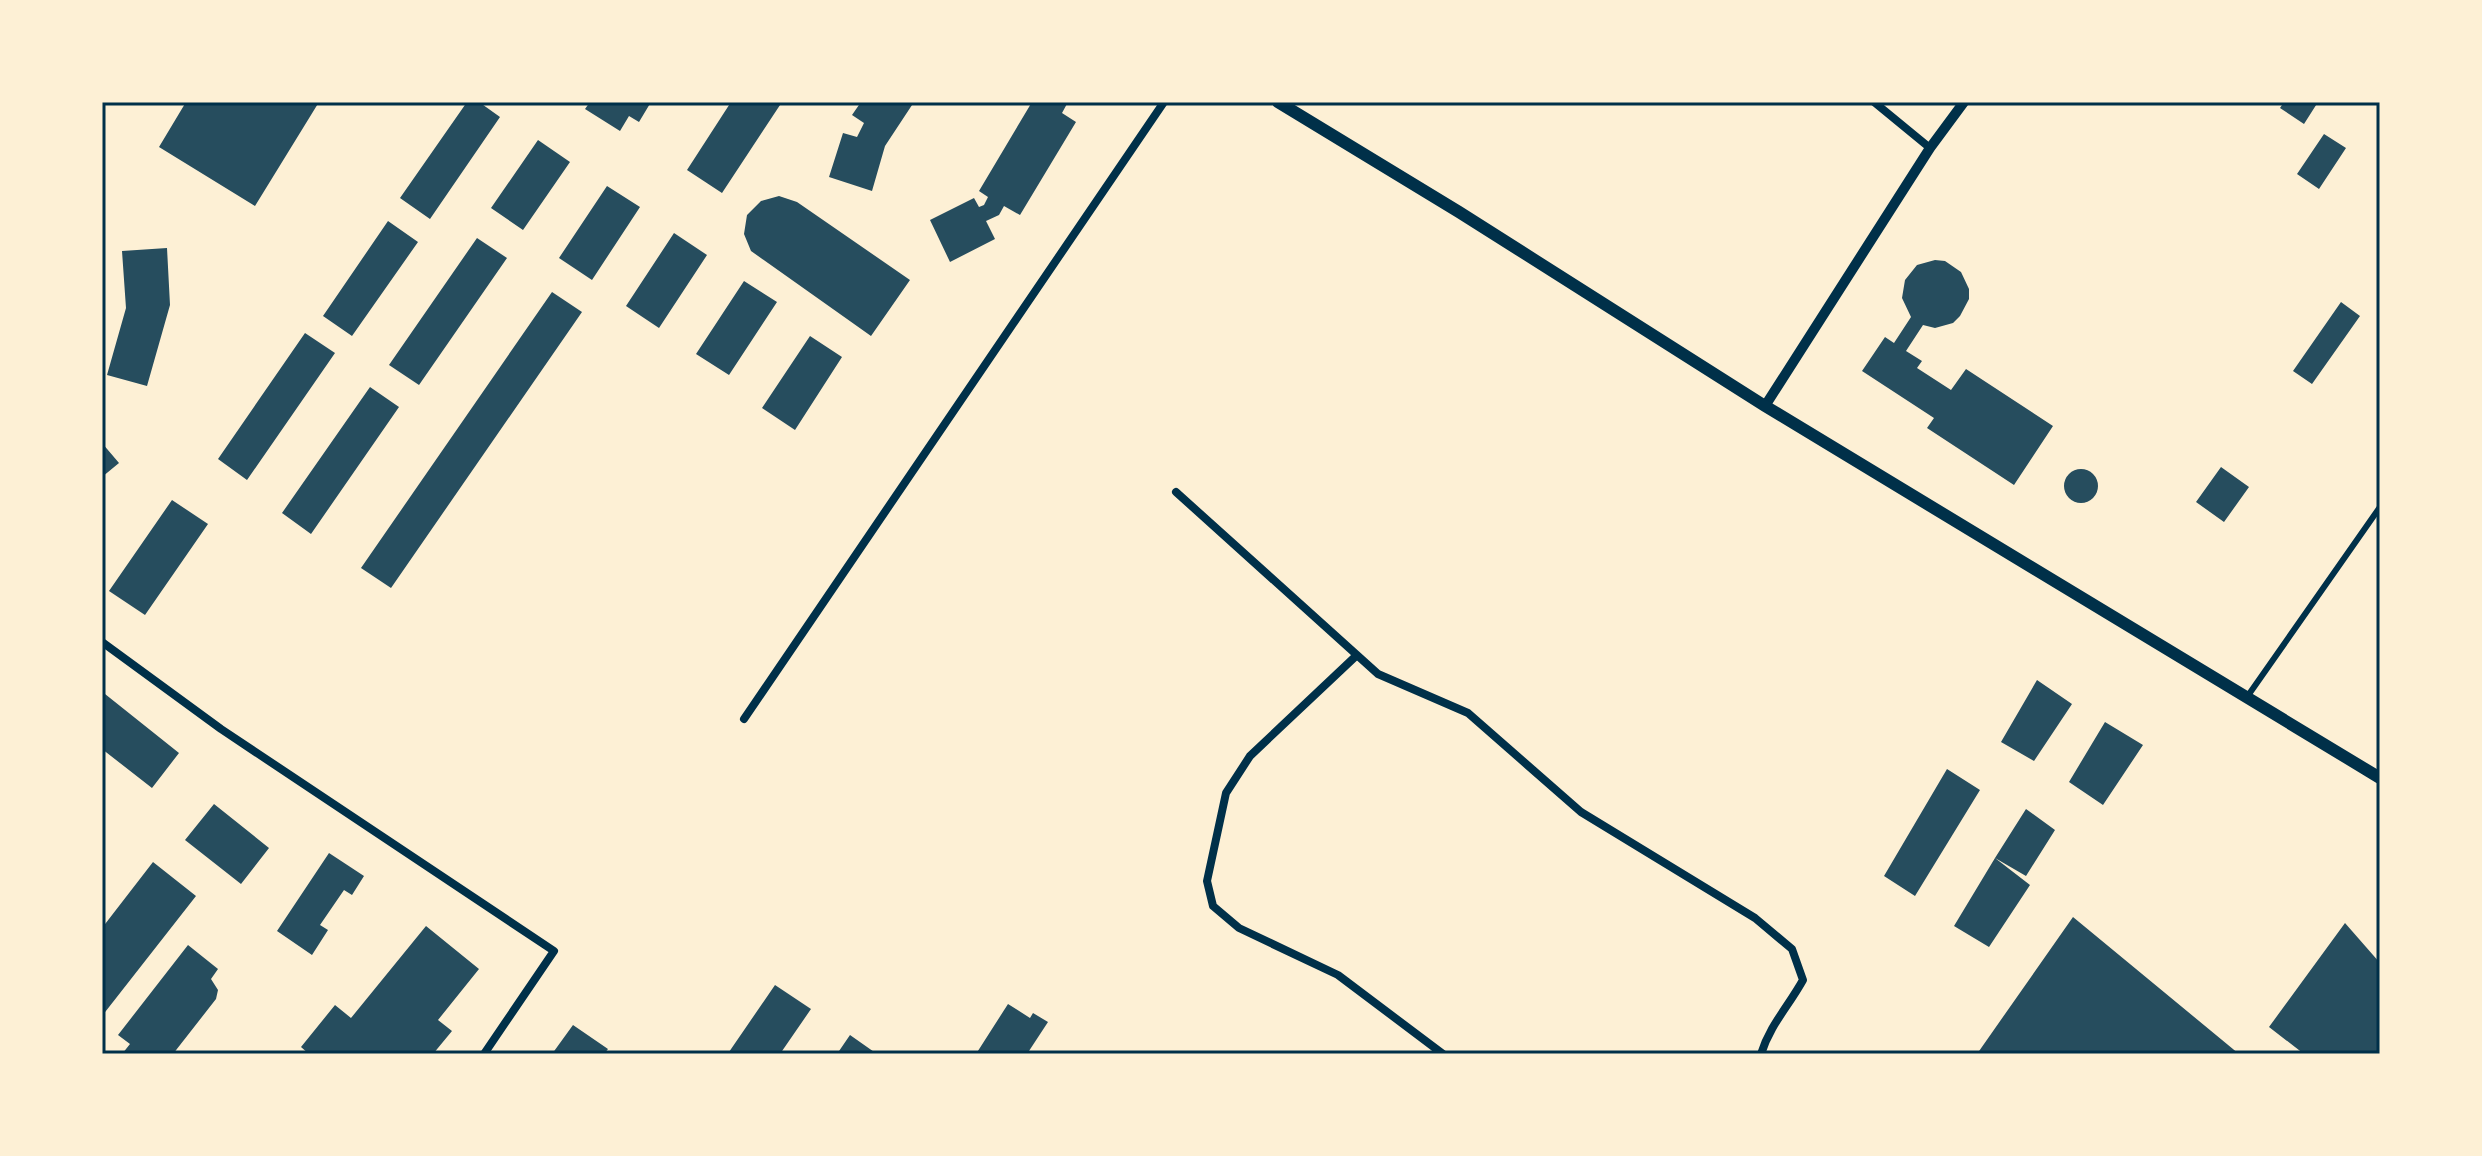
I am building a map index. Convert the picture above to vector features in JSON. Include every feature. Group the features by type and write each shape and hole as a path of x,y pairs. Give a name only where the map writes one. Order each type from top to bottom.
{"main road":[{"path":"1278,102 1459,212 1765,406 2380,778"}],"street":[{"path":"744,719 1164,102"},
{"path":"1874,102 1930,148"},
{"path":"1765,406 1930,148 1964,102"},
{"path":"1176,492 1378,674 1468,713 1581,812 1755,918 1792,949 1803,980 1768,1032 1761,1054"},
{"path":"2247,697 2380,507"},
{"path":"102,642 200,715 554,951 484,1054"},
{"path":"1357,655 1250,756 1226,793 1207,881 1213,906 1239,928 1338,975 1443,1054"}],"building":[{"path":"186,102 319,102 255,206 159,147"},
{"path":"467,102 479,102 500,117 430,219 400,198"},
{"path":"590,102 651,102 639,122 629,116 620,131 585,109"},
{"path":"731,102 782,102 722,193 687,170"},
{"path":"861,102 914,102 885,146 872,191 829,177 843,133 857,137 864,123 852,115"},
{"path":"1032,102 1068,102 1062,113 1076,122 1020,215 1004,206 999,215 986,221 995,239 950,262 930,220 974,198 979,207 984,205 988,197 979,191"},
{"path":"2284,102 2318,102 2304,124 2280,108"},
{"path":"2324,134 2346,148 2319,189 2297,174"},
{"path":"538,140 570,162 523,230 491,208"},
{"path":"607,186 640,207 592,280 559,258"},
{"path":"779,196 797,202 910,280 871,336 751,251 744,234 747,215 761,201"},
{"path":"388,221 418,242 352,336 323,316"},
{"path":"674,233 707,255 659,328 626,306"},
{"path":"477,238 507,258 419,385 389,365"},
{"path":"167,248 170,305 147,386 107,375 126,308 122,251"},
{"path":"1935,260 1945,261 1961,272 1969,289 1969,299 1953,323 1935,328 1923,325 1906,351 1922,361 1917,368 1951,390 1966,369 2053,426 2014,485 1927,428 1934,418 1862,371 1885,337 1894,343 1911,317 1902,298 1905,280 1917,265"},
{"path":"744,281 777,302 729,375 696,354"},
{"path":"552,292 582,312 391,588 361,568"},
{"path":"2341,302 2360,316 2312,384 2293,371"},
{"path":"305,333 335,353 247,480 218,459"},
{"path":"810,336 842,357 795,430 762,408"},
{"path":"370,387 399,407 311,534 282,513"},
{"path":"102,443 119,463 102,477"},
{"path":"2221,467 2249,487 2224,522 2196,502"},
{"path":"2081,469 2093,474 2098,486 2093,498 2081,503 2069,498 2064,486 2069,474"},
{"path":"172,500 208,524 145,615 109,591"},
{"path":"2037,680 2072,704 2034,761 2001,742"},
{"path":"105,694 179,753 152,788 102,749 102,697"},
{"path":"2105,722 2143,745 2103,805 2069,782"},
{"path":"1947,769 1980,790 1915,896 1884,876"},
{"path":"214,804 269,848 241,884 185,840"},
{"path":"2026,809 2055,830 2026,876 1995,858"},
{"path":"329,853 364,876 352,895 344,890 320,925 328,930 312,955 277,931"},
{"path":"1995,858 2030,885 1989,947 1954,926"},
{"path":"153,862 196,896 102,1016 102,928"},
{"path":"2073,917 2239,1054 1977,1054"},
{"path":"2345,923 2380,963 2380,1054 2304,1054 2269,1027"},
{"path":"426,926 479,969 438,1020 452,1031 433,1054 309,1054 301,1047 335,1005 351,1018"},
{"path":"188,945 218,969 211,979 218,990 216,999 173,1054 122,1054 130,1044 118,1035"},
{"path":"775,985 811,1009 780,1054 732,1054 729,1052"},
{"path":"1008,1004 1030,1018 1033,1013 1048,1022 1027,1054 976,1054"},
{"path":"573,1025 608,1049 604,1054 552,1054"},
{"path":"850,1035 877,1054 837,1054"}]}
